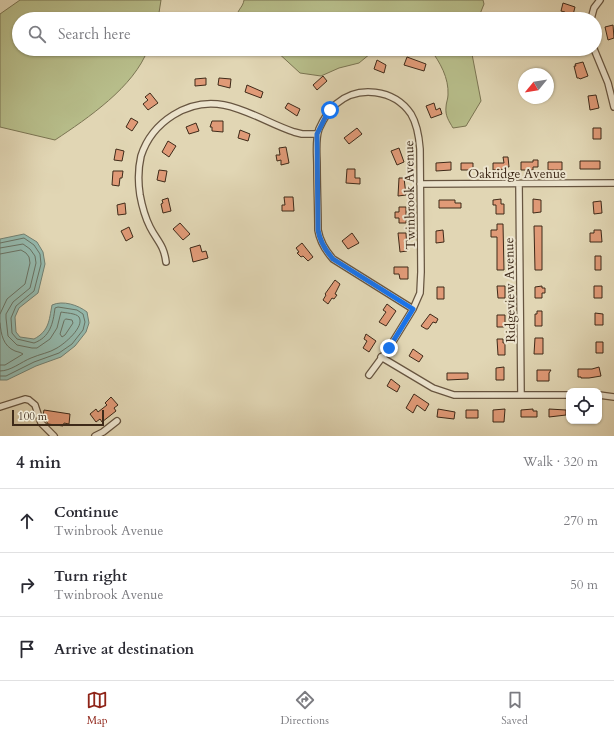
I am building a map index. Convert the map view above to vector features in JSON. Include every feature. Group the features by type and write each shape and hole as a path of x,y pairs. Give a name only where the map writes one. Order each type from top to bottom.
{"street":[{"path":"593,12 600,0"},
{"path":"597,56 608,83 614,107"},
{"name":"Twinbrook Avenue","path":"369,375 413,309 420,293 420,148 417,127 402,103 390,96 376,92 362,92 341,100 335,104 326,116 317,134 319,237 325,249 333,259 413,309"},
{"path":"166,262 161,242 151,228 143,209 139,181 140,163 145,146 151,136 167,119 187,108 205,104 222,104 242,110 294,132 302,134 317,134"},
{"name":"Oakridge Avenue","path":"420,184 614,183"},
{"name":"Ridgeview Avenue","path":"519,184 521,395"},
{"path":"382,357 433,388 446,394 468,396 566,395"},
{"path":"602,395 614,397"},
{"path":"0,407 25,399 29,400 35,405 41,423 54,436"},
{"path":"95,436 103,432 117,421"}],"green space":[{"path":"20,0 161,0 159,12 12,12 12,56 144,56 132,76 121,89 95,112 55,140 0,127 0,14"},
{"path":"244,0 483,0 484,4 481,12 238,12"},
{"path":"282,56 368,56 359,63 339,68 321,76 300,73"},
{"path":"435,56 472,56 481,101 466,126 453,128 448,118 446,113 448,95 447,82"}],"water":[{"path":"24,234 37,242 43,252 45,264 38,293 19,308 15,317 16,332 20,337 34,339 39,336 48,325 52,305 61,303 75,305 87,312 89,323 86,332 75,346 61,357 36,366 7,380 0,380 0,239"}],"building":[{"path":"563,3 575,7 574,12 561,11"},
{"path":"613,25 614,38 608,40 605,27"},
{"path":"407,57 426,64 424,71 404,65"},
{"path":"377,60 386,65 384,73 374,69"},
{"path":"583,62 588,76 580,79 577,78 574,66 576,66 575,64"},
{"path":"323,76 327,81 317,90 313,85"},
{"path":"206,78 206,85 195,86 195,79"},
{"path":"219,78 231,79 230,88 218,85"},
{"path":"247,85 263,92 261,98 245,92"},
{"path":"150,93 158,103 148,110 143,104 148,100 145,97"},
{"path":"596,95 599,108 590,110 588,96"},
{"path":"288,103 300,109 297,116 285,108"},
{"path":"434,103 436,110 440,108 442,114 431,118 426,106"},
{"path":"131,118 138,122 132,131 126,127"},
{"path":"212,121 223,121 223,132 212,131 212,127 210,127"},
{"path":"196,123 199,131 189,134 186,127"},
{"path":"357,128 362,134 349,144 344,138"},
{"path":"593,128 601,128 601,139 593,139"},
{"path":"240,130 250,134 248,141 238,138"},
{"path":"168,141 176,146 169,157 162,152"},
{"path":"286,147 289,163 281,165 281,160 277,161 276,155 280,155 279,148"},
{"path":"399,148 404,162 397,165 391,151"},
{"path":"116,149 124,151 122,161 114,160"},
{"path":"503,157 508,157 509,167 505,167 505,169 493,170 493,163 504,163"},
{"path":"533,160 538,160 538,167 533,167 533,170 521,170 521,162 533,162"},
{"path":"580,161 600,161 600,169 580,169"},
{"path":"451,162 451,170 436,171 436,163"},
{"path":"548,162 562,162 562,170 548,170"},
{"path":"461,163 473,163 473,170 461,170"},
{"path":"347,169 355,169 355,178 360,178 360,184 346,183"},
{"path":"159,170 167,171 165,182 157,180"},
{"path":"113,171 123,171 119,186 112,185"},
{"path":"399,178 404,178 406,195 398,196"},
{"path":"284,197 293,197 294,211 282,211 282,205 285,205"},
{"path":"168,198 171,211 163,213 161,204 163,203 162,200"},
{"path":"501,199 501,204 504,204 504,214 496,214 496,205 493,205 493,200"},
{"path":"533,199 541,200 541,212 533,213"},
{"path":"439,200 455,200 455,203 461,203 461,208 439,208"},
{"path":"601,201 602,213 594,214 593,202"},
{"path":"125,203 126,214 118,215 117,205"},
{"path":"399,207 406,207 406,223 399,223 399,218 395,218 395,212 399,212"},
{"path":"180,223 190,234 183,240 173,229"},
{"path":"497,224 503,224 504,270 497,270 497,237 491,237 491,230 497,230"},
{"path":"534,226 542,226 542,270 535,270"},
{"path":"129,227 133,237 126,241 121,231"},
{"path":"443,230 444,242 436,243 436,231"},
{"path":"594,230 601,230 602,242 590,242 590,233 594,233"},
{"path":"352,233 359,243 348,249 342,241"},
{"path":"398,233 406,233 407,251 400,252"},
{"path":"302,243 313,257 308,261 297,253 299,252 296,248"},
{"path":"200,245 202,252 206,251 208,258 193,262 190,248"},
{"path":"595,256 601,256 601,270 595,270"},
{"path":"394,267 408,267 408,279 400,279 399,274 394,274"},
{"path":"335,280 340,284 335,294 337,295 334,299 332,298 328,304 323,300 326,295 325,294"},
{"path":"497,286 505,286 505,298 498,298"},
{"path":"542,286 542,288 545,288 545,293 542,293 542,298 535,298 535,287"},
{"path":"594,286 602,286 602,298 594,298"},
{"path":"437,287 444,287 444,299 437,299"},
{"path":"387,304 396,311 386,326 379,322 386,312 383,310"},
{"path":"537,311 542,311 542,326 535,326 535,314 537,314"},
{"path":"595,313 603,314 603,325 595,325"},
{"path":"430,314 438,319 436,323 433,322 428,329 426,329 421,326"},
{"path":"497,315 505,315 505,327 497,327"},
{"path":"366,334 376,341 369,352 363,348 367,341 364,339"},
{"path":"535,338 543,338 543,354 534,354"},
{"path":"497,339 503,339 503,343 505,343 505,355 498,355"},
{"path":"596,342 603,342 603,353 596,353"},
{"path":"413,349 423,356 419,362 409,356"},
{"path":"504,367 504,380 496,380 496,368"},
{"path":"599,367 601,376 589,378 578,377 578,369 592,369"},
{"path":"537,370 551,370 549,373 549,381 537,381"},
{"path":"447,373 468,373 468,379 447,380"},
{"path":"391,379 400,386 397,392 387,386"},
{"path":"414,394 429,404 425,411 417,405 413,413 406,408"},
{"path":"111,397 118,405 114,408 116,411 102,422 100,419 96,422 90,414 96,409 98,412 107,405 105,403"},
{"path":"438,409 455,412 454,419 437,417"},
{"path":"505,409 504,422 493,422 493,410"},
{"path":"533,409 533,411 537,411 537,417 521,417 521,410"},
{"path":"549,409 566,410 566,415 549,417"},
{"path":"44,410 70,414 69,424 64,423 63,426 48,424 43,415"},
{"path":"466,410 478,410 478,418 466,418"}],"route":[{"path":"330,110 317,134 316,152 319,237 325,249 333,259 413,309 389,348"}]}
